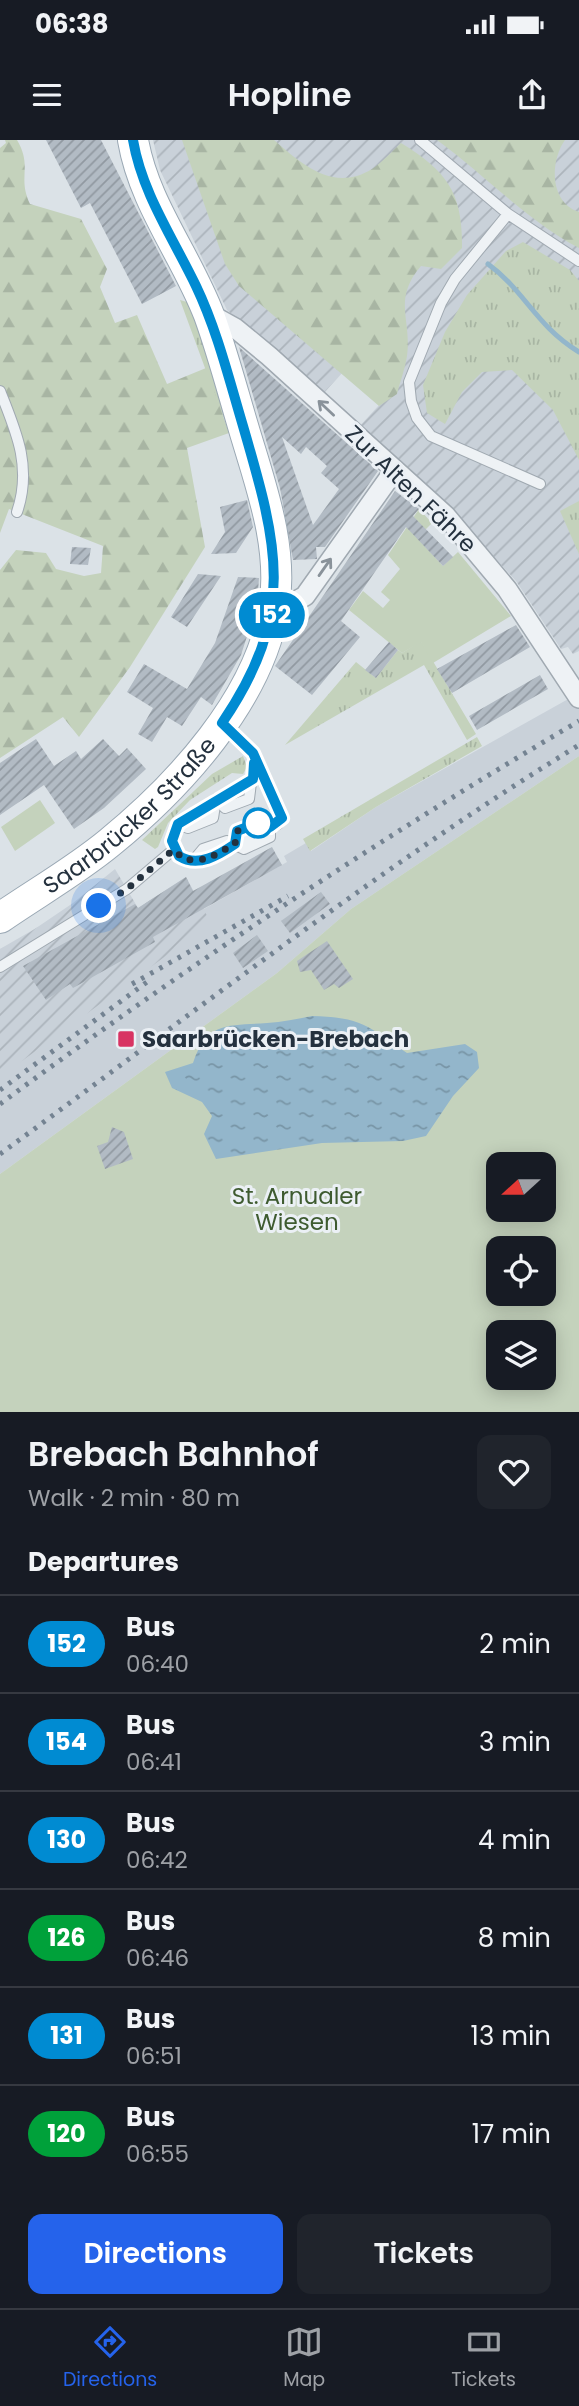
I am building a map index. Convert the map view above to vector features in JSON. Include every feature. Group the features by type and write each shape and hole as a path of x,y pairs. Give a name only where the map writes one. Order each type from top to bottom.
{"main road":[{"name":"Saarbrücker Straße","path":"0,918 109,843 179,775 222,723 257,664 274,606 275,563 269,517 208,313 154,203 138,166 133,140"}],"street":[{"name":"Zur Alten Fähre","path":"208,313 247,338 446,516 507,589 579,698"},
{"path":"274,606 289,605 305,596 394,471"}],"lane":[{"path":"421,140 508,214 579,261"},
{"path":"508,214 455,279 441,303 410,382 411,401 417,418 431,436 540,484"},
{"path":"0,391 25,469 25,490 17,512"},
{"path":"173,850 186,860 193,861 203,849 227,841 235,844 282,818 254,757 241,738 222,723"},
{"path":"0,967 127,889 173,850 173,833 178,824 216,799 225,808 249,799 254,757"}],"shaded area":[{"path":"153,140 579,140 579,651 573,654 568,647 561,649 516,581 452,511 358,428 379,405 343,372 323,394 227,310 160,170"},
{"path":"579,693 579,756 351,909 277,973 0,1174 0,949 38,927 204,909 287,862 284,856 306,843 311,851 376,807"},
{"path":"115,869 138,908 186,877 211,923 0,1077 0,949 17,941 73,903"}],"green space":[{"path":"5,140 17,140 22,149 26,195 30,204 81,219 107,269 100,287 115,323 137,315 167,384 206,368 229,433 187,448 205,547 130,667 79,737 63,717 0,758 0,570 16,550 46,553 56,569 84,576 101,573 103,546 9,509 0,533 0,148 6,143"},
{"path":"182,140 274,140 307,166 331,177 344,178 358,176 372,169 401,143 441,174 449,185 459,212 462,248 441,269 421,266 407,289 407,356 397,394 379,406 239,286 225,264"},
{"path":"437,140 565,140 557,159 555,180 562,199 569,207 579,212 579,248 523,211"},
{"path":"523,242 570,270 579,281 579,460 553,410 512,370 482,372 462,392 445,424 427,413 423,385 445,332 467,295 506,251"},
{"path":"180,300 187,302 193,315 227,415 223,417"},
{"path":"579,501 579,554 560,511"},
{"path":"419,509 432,523 417,538 443,566 458,552 511,616 433,663 421,642 402,653 349,610 363,591 383,608 390,600 381,592 400,569 388,555"},
{"path":"421,641 476,734 467,740 424,665 285,745 356,662 376,678 398,650 402,653"},
{"path":"477,737 482,746 376,807 310,851 303,839"},
{"path":"243,756 247,767 243,774 232,773 190,800 168,823 158,847 155,849 142,840 212,774"},
{"name":"St. Arnualer Wiesen","path":"579,756 579,1412 0,1412 0,1174 277,973 351,909"},
{"path":"40,800 55,823 15,851 1,827"}],"water":[{"path":"312,1016 353,1021 383,1036 407,1053 465,1044 477,1052 479,1068 453,1096 426,1136 403,1141 322,1143 216,1159 204,1134 212,1116 202,1102 172,1088 165,1072 193,1063 205,1039 221,1028"}],"building":[{"path":"46,140 101,140 176,286 142,304 90,203 81,208"},
{"path":"239,347 378,471 325,547 316,547 317,559 293,560 280,488","holes":["282,437 301,454 306,447 327,466 321,473 339,489 313,525"]},
{"path":"395,491 419,509 413,516 453,557 443,566 406,527 341,621 360,637 312,695 275,666"},
{"path":"247,500 253,527 236,553 211,554 225,532 220,507"},
{"path":"72,547 91,548 88,565 70,564"},
{"path":"198,574 221,576 187,627 171,617"},
{"path":"238,577 259,578 257,605 241,655 212,705 201,697 182,726 167,717 152,742 138,734 153,708 127,692 144,664 187,689 215,643"},
{"path":"516,625 530,647 452,693 437,669"},
{"path":"389,642 398,650 376,678 365,670"},
{"path":"540,675 548,689 477,730 469,716"},
{"path":"36,739 54,766 76,751 81,759 103,739 119,756 127,748 146,769 104,808 74,829 44,785 0,815 0,763"},
{"path":"272,847 282,865 153,937 155,942 73,988 70,984 46,1000 23,966 135,904 138,908 186,877 193,891"},
{"path":"321,892 330,904 290,933 281,921"},
{"path":"257,935 268,951 243,968 233,953"},
{"path":"327,941 353,979 339,988 334,984 324,990 311,970 300,972 297,961"},
{"path":"112,1127 124,1132 133,1159 105,1169 97,1146 108,1142"}],"waterway":[{"path":"488,264 512,285 552,331 579,352"}],"railway":[{"path":"0,1104 212,953 357,857 579,721"},
{"path":"0,1154 357,892 504,792 579,745"},
{"path":"132,984 288,896"},
{"path":"0,1090 147,982"}],"bus line":[{"name":"152","path":"133,140 138,166 154,203 208,313 259,478 269,517 275,563 274,606 260,658 240,698 222,723 241,738 253,753 282,818 278,824 270,827 263,821 237,831 235,844 220,855 193,861 179,856 173,850 172,841 178,824 253,779 254,763"}],"place":[{"name":"Saarbrücken-Brebach","path":"126,1039"}],"route":[{"path":"99,906 127,889 173,850 186,860 193,861 220,855 235,844 237,831 263,821 258,823"}]}
